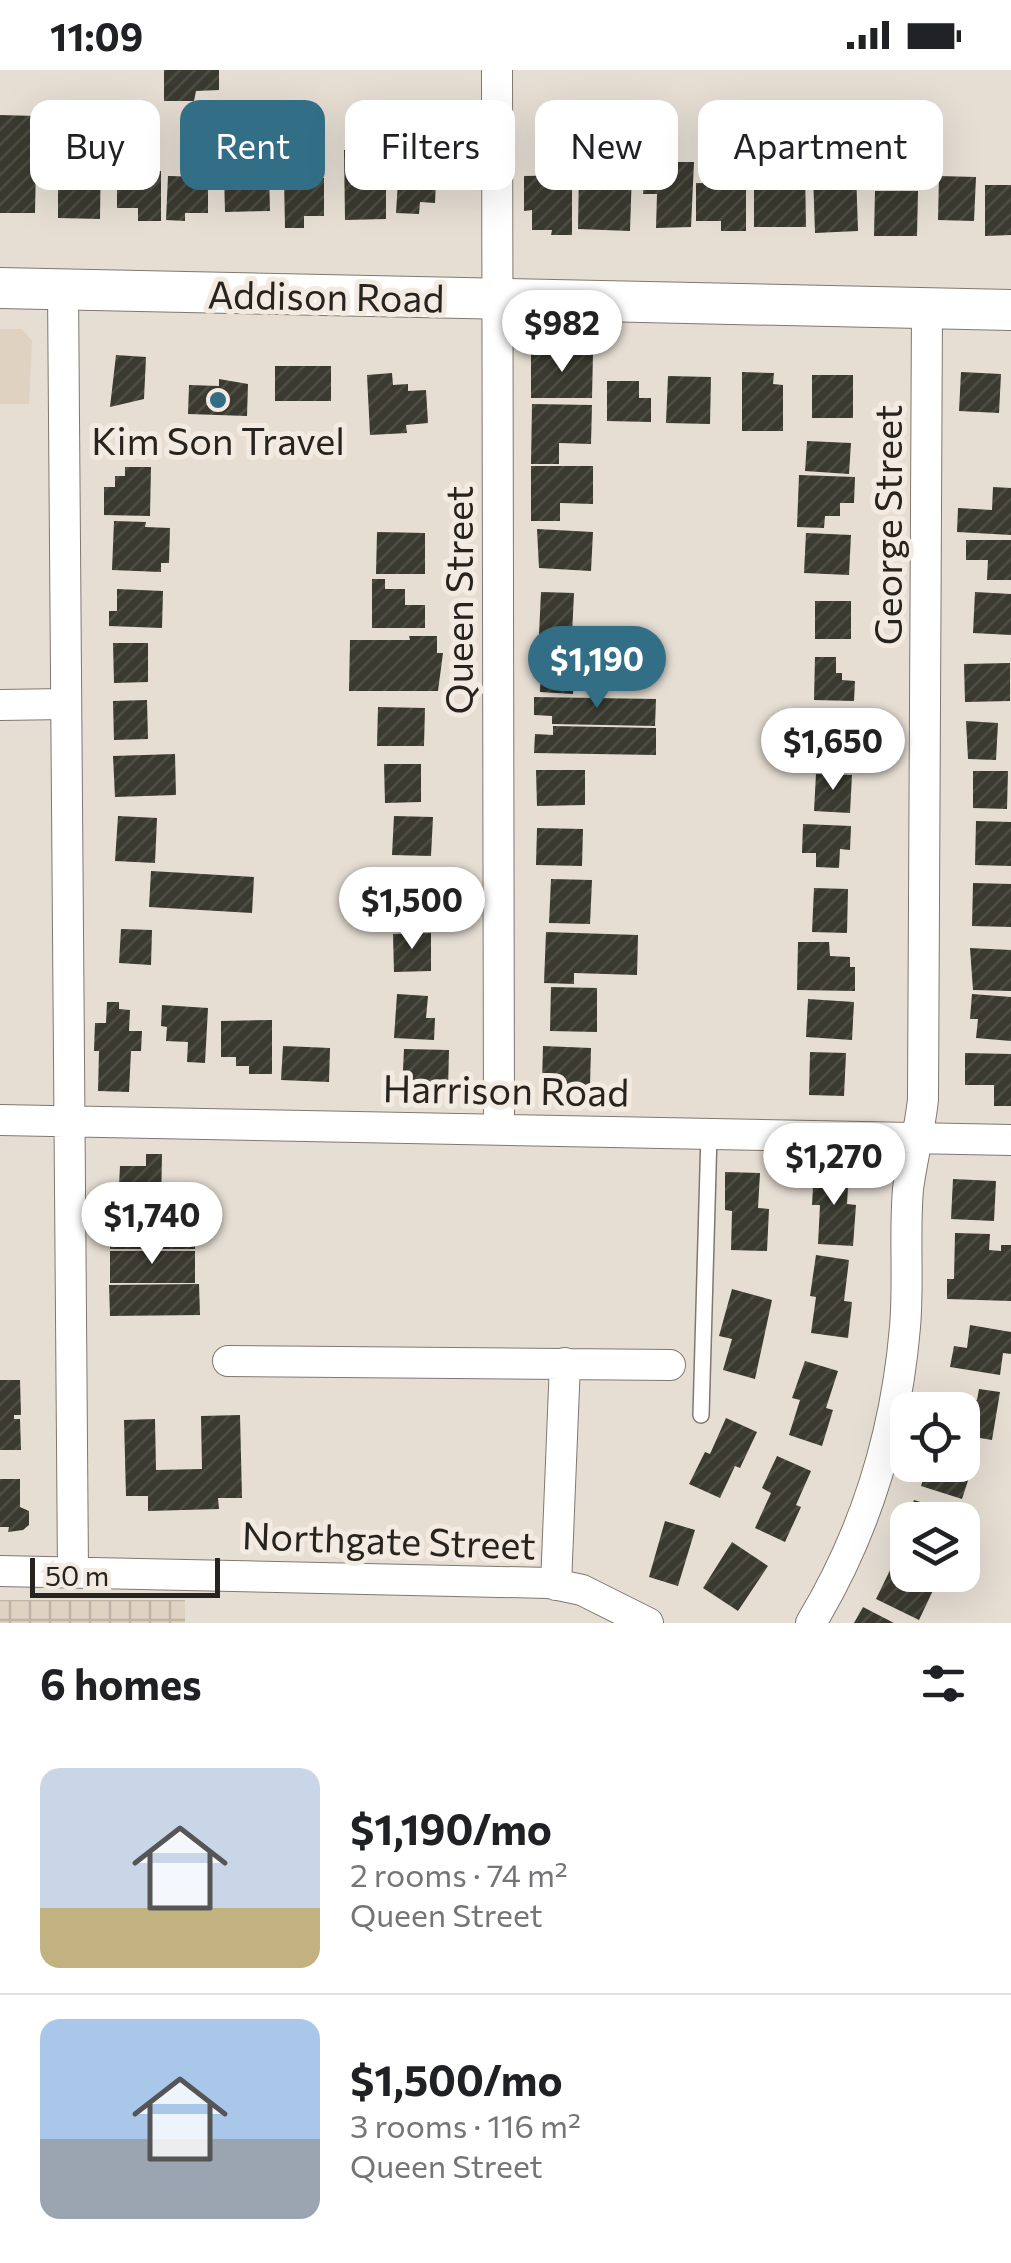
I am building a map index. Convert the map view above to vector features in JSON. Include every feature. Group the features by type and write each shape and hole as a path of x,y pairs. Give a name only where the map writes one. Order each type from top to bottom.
{"main road":[{"name":"Addison Road","path":"0,288 1011,310"}],"street":[{"name":"Queen Street","path":"497,70 499,1129"},
{"path":"63,289 72,1572"},
{"name":"George Street","path":"811,1623 836,1582 864,1518 888,1441 905,1327 908,1189 923,1099 927,309"},
{"path":"0,705 66,704"},
{"name":"Harrison Road","path":"0,1120 1011,1140"},
{"path":"228,1361 670,1364"},
{"path":"556,1585 564,1363"},
{"name":"Northgate Street","path":"0,1572 493,1580 582,1590 648,1623"}],"lane":[{"path":"701,1415 709,1134"}],"shaded area":[{"path":"0,329 22,329 32,341 29,404 0,404"},
{"path":"0,1600 185,1600 185,1623 0,1623"}],"building":[{"path":"164,70 219,70 219,90 196,91 194,100 164,101"},
{"path":"0,115 30,116 30,190 35,190 35,213 0,213"},
{"path":"344,150 345,190 386,190 386,219 345,220"},
{"path":"678,162 694,162 691,227 656,228 657,194 643,194 643,190 678,190"},
{"path":"161,171 161,221 138,221 138,208 117,208 117,190 160,190"},
{"path":"168,176 180,176 180,190 208,190 208,213 185,213 185,221 166,220"},
{"path":"524,176 535,176 535,190 572,190 572,235 532,230 532,210 524,211"},
{"path":"943,176 976,177 974,221 938,220"},
{"path":"696,183 698,190 746,190 746,231 721,231 721,221 696,221"},
{"path":"985,185 1011,185 1011,235 985,236"},
{"path":"58,190 100,190 100,219 58,218"},
{"path":"224,190 269,190 270,211 225,212"},
{"path":"284,190 324,190 324,216 304,216 304,228 285,228"},
{"path":"397,190 436,190 435,203 420,202 419,214 396,213"},
{"path":"579,190 631,190 630,231 578,229"},
{"path":"754,190 805,190 806,227 754,227"},
{"path":"814,190 857,190 858,231 815,233"},
{"path":"875,191 918,191 917,236 874,236"},
{"path":"531,352 593,353 592,398 531,398"},
{"path":"116,355 146,357 144,399 110,407"},
{"path":"275,366 331,366 331,401 275,401"},
{"path":"742,372 774,373 773,384 783,385 783,431 742,431"},
{"path":"961,372 1001,374 999,413 959,411"},
{"path":"392,373 393,385 408,384 408,391 426,390 428,423 406,425 407,433 370,435 367,375"},
{"path":"812,375 853,375 853,418 812,418"},
{"path":"668,376 711,377 710,424 666,423"},
{"name":"Kim Son Travel","path":"219,379 248,384 247,416 188,414 189,385 219,386"},
{"path":"607,381 639,381 639,398 651,398 651,422 607,421"},
{"path":"532,404 592,405 591,444 559,443 559,464 531,464"},
{"path":"807,441 851,443 849,474 805,471"},
{"path":"531,466 593,466 593,504 560,503 560,521 531,521"},
{"path":"125,467 151,467 150,516 104,515 104,487 115,487 115,476 125,476"},
{"path":"799,475 855,477 854,503 840,503 840,516 825,516 824,528 797,527"},
{"path":"993,487 1011,488 1011,535 957,532 958,508 992,510"},
{"path":"114,521 170,528 169,563 161,563 161,572 112,570"},
{"path":"537,529 593,532 591,571 539,568"},
{"path":"377,532 425,533 425,574 376,574"},
{"path":"806,533 851,535 849,575 804,573"},
{"path":"966,540 1011,540 1011,580 987,580 988,560 966,560"},
{"path":"372,579 385,579 385,589 405,589 405,605 425,605 425,628 372,628"},
{"path":"117,589 163,591 162,628 109,626 109,611 117,611"},
{"path":"541,592 574,593 572,635 539,634"},
{"path":"975,592 1011,594 1011,635 973,633"},
{"path":"815,601 851,601 851,639 815,639"},
{"path":"409,636 437,636 437,653 443,653 438,691 349,691 350,640 410,640"},
{"path":"113,643 148,643 148,682 114,683"},
{"path":"541,653 575,654 573,694 540,692"},
{"path":"815,657 836,657 836,673 842,673 842,680 855,681 854,701 814,700"},
{"path":"1010,663 1010,701 965,702 964,664"},
{"path":"534,697 656,699 655,726 552,724 552,716 534,715"},
{"path":"147,700 148,739 114,740 113,701"},
{"path":"378,707 425,708 424,746 377,746"},
{"path":"848,709 848,735 854,735 854,758 783,759 783,732 798,731 798,716 812,716 812,710"},
{"path":"966,721 998,723 996,760 968,759"},
{"path":"553,726 656,728 656,755 534,753 535,734 553,735"},
{"path":"175,754 176,795 115,797 113,756"},
{"path":"384,764 421,764 421,802 385,803"},
{"path":"536,770 585,770 585,805 537,806"},
{"path":"973,771 1008,771 1007,809 973,808"},
{"path":"816,774 852,775 850,813 814,811"},
{"path":"118,816 157,818 155,863 115,861"},
{"path":"394,816 433,817 431,856 392,855"},
{"path":"976,821 1011,822 1011,866 975,865"},
{"path":"803,824 851,826 850,850 840,849 839,868 816,867 816,853 802,853"},
{"path":"537,828 583,829 582,866 536,865"},
{"path":"151,871 254,877 252,913 149,907"},
{"path":"386,874 429,875 428,914 384,913"},
{"path":"551,879 592,880 590,924 549,923"},
{"path":"973,883 1011,884 1011,927 972,926"},
{"path":"814,888 848,889 847,933 812,932"},
{"path":"121,929 152,930 151,965 119,963"},
{"path":"546,932 638,935 637,975 574,973 574,984 544,983"},
{"path":"431,933 431,971 394,972 393,934"},
{"path":"798,942 829,942 830,956 850,957 850,967 855,967 855,991 797,990"},
{"path":"970,948 1011,950 1011,991 973,990"},
{"path":"551,987 597,988 597,1032 550,1031"},
{"path":"397,994 428,996 426,1018 435,1018 434,1040 394,1038"},
{"path":"972,994 1011,997 1011,1041 976,1038 978,1019 970,1019"},
{"path":"808,999 854,1002 852,1040 806,1037"},
{"path":"107,1002 119,1002 119,1009 130,1010 129,1031 142,1031 141,1051 131,1051 129,1092 98,1091 95,1023 106,1023"},
{"path":"162,1005 208,1008 205,1063 187,1062 188,1042 166,1041 167,1027 161,1026"},
{"path":"272,1020 272,1074 249,1074 249,1066 236,1066 236,1057 221,1057 221,1021"},
{"path":"283,1046 330,1048 329,1082 281,1080"},
{"path":"543,1046 591,1048 590,1085 542,1083"},
{"path":"404,1049 449,1050 448,1091 402,1090"},
{"path":"810,1052 846,1053 844,1096 809,1095"},
{"path":"965,1053 1011,1054 1011,1106 994,1106 994,1085 965,1085"},
{"path":"146,1154 162,1154 161,1204 126,1203 126,1185 119,1185 120,1166 146,1166"},
{"path":"814,1169 849,1171 847,1204 856,1205 853,1246 818,1244 820,1205 812,1205"},
{"path":"725,1172 760,1173 758,1208 769,1209 767,1251 731,1250 732,1211 725,1210"},
{"path":"953,1179 996,1181 994,1221 951,1219"},
{"path":"110,1217 195,1217 195,1249 110,1249"},
{"path":"955,1233 990,1234 989,1250 1001,1251 1001,1245 1011,1245 1011,1301 947,1299 947,1279 954,1279"},
{"path":"110,1251 195,1251 195,1283 110,1283"},
{"path":"816,1255 849,1260 844,1301 852,1302 848,1338 811,1333 816,1297 810,1296"},
{"path":"199,1284 200,1315 110,1316 109,1285"},
{"path":"732,1289 772,1300 755,1379 723,1370 732,1339 719,1336"},
{"path":"970,1325 1011,1332 1011,1354 1003,1353 1000,1375 950,1367 954,1346 967,1348"},
{"path":"805,1361 838,1371 826,1408 833,1410 822,1446 789,1435 800,1400 792,1398"},
{"path":"0,1380 20,1380 21,1415 14,1415 14,1419 20,1419 21,1450 0,1450"},
{"path":"978,1392 1000,1392 992,1440 980,1438"},
{"path":"240,1415 242,1498 218,1498 219,1509 148,1511 148,1496 126,1496 124,1420 155,1419 156,1470 202,1469 201,1416"},
{"path":"726,1418 757,1432 720,1498 689,1484 705,1452 710,1454"},
{"path":"777,1456 811,1471 785,1542 755,1528 771,1493 762,1488"},
{"path":"0,1479 20,1479 20,1507 29,1511 29,1525 23,1530 8,1532 9,1527 0,1527"},
{"path":"922,1482 968,1482 962,1499 921,1486"},
{"path":"665,1521 695,1530 678,1586 649,1577"},
{"path":"732,1542 768,1566 738,1611 703,1588"},
{"path":"890,1570 890,1592 932,1592 919,1620 876,1599"},
{"path":"863,1607 894,1623 854,1623"}],"place":[{"name":"Kim Son Travel","path":"218,400"}]}
